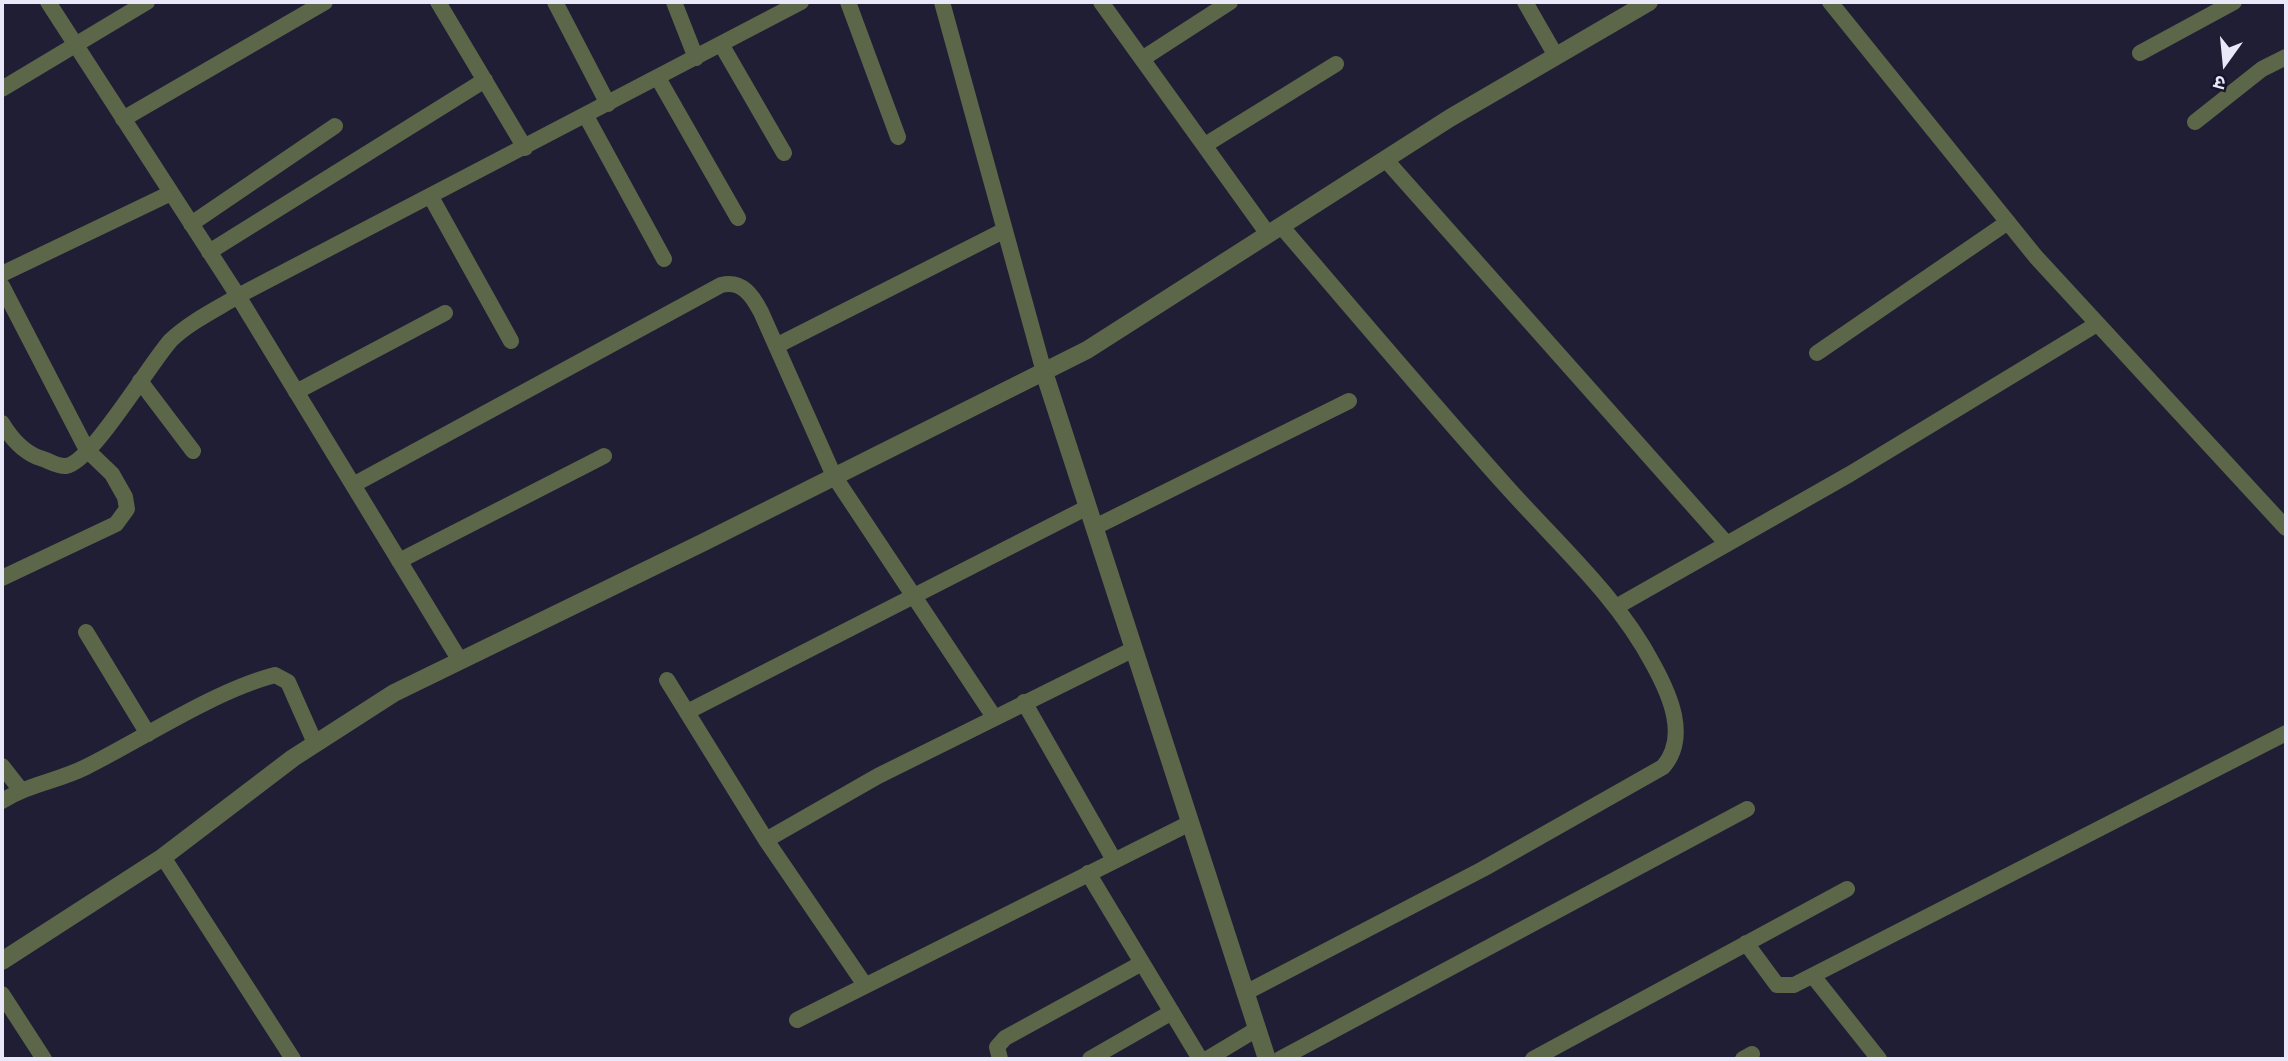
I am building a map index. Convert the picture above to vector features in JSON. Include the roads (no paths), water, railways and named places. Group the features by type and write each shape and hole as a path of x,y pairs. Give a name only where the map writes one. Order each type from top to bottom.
{"street":[{"path":"48,2 238,296 459,659"},
{"path":"2,89 147,2"},
{"path":"123,119 326,2"},
{"path":"438,2 525,148"},
{"path":"555,2 608,104"},
{"path":"674,2 695,58"},
{"path":"848,2 898,137"},
{"path":"942,2 1044,372 1267,1059"},
{"path":"1101,2 1205,145 1275,230 1616,607 1653,664 1676,723 1677,742 1672,756 1663,767 1483,869 1245,993"},
{"path":"1142,59 1230,2"},
{"path":"1525,2 1556,56"},
{"path":"2,961 163,856 314,743 394,693 1044,372 1122,329 1385,159 1649,2"},
{"path":"1830,2 2008,222 2097,324 2286,528"},
{"path":"2140,53 2234,2"},
{"path":"2,423 19,445 35,456 60,465 75,462 182,331 238,296 586,116 792,4"},
{"path":"721,44 784,153"},
{"path":"2195,122 2262,69 2286,57"},
{"path":"1205,145 1336,64"},
{"path":"657,78 738,218"},
{"path":"209,251 485,80"},
{"path":"586,116 664,259"},
{"path":"191,225 335,126"},
{"path":"1385,159 1727,544"},
{"path":"2,274 170,193"},
{"path":"430,197 511,341"},
{"path":"1817,352 2008,222"},
{"path":"776,346 1005,230"},
{"path":"353,485 721,285 731,283 747,291 761,312 834,476 994,717"},
{"path":"2,286 87,450 112,474 125,497 127,509 116,524 2,578"},
{"path":"296,392 444,313"},
{"path":"1616,607 1850,474 2097,324"},
{"path":"140,381 193,451"},
{"path":"1095,527 1349,401"},
{"path":"399,561 604,456"},
{"path":"687,712 1088,507"},
{"path":"86,632 148,734"},
{"path":"766,840 878,776 1134,649"},
{"path":"2,801 20,789 83,769 262,678 275,675 288,682 314,743"},
{"path":"667,680 766,840 865,985"},
{"path":"1024,702 1114,860"},
{"path":"1746,943 1777,985 1794,985 2286,733"},
{"path":"2,766 20,789"},
{"path":"1280,1059 1747,808"},
{"path":"797,1020 1190,823"},
{"path":"163,856 293,1059"},
{"path":"1088,873 1200,1059"},
{"path":"1533,1059 1847,889"},
{"path":"1000,1059 997,1047 1005,1038 1142,963"},
{"path":"1813,976 1879,1059"},
{"path":"2,994 44,1059"},
{"path":"1090,1059 1171,1012"},
{"path":"1207,1059 1257,1029"}]}
